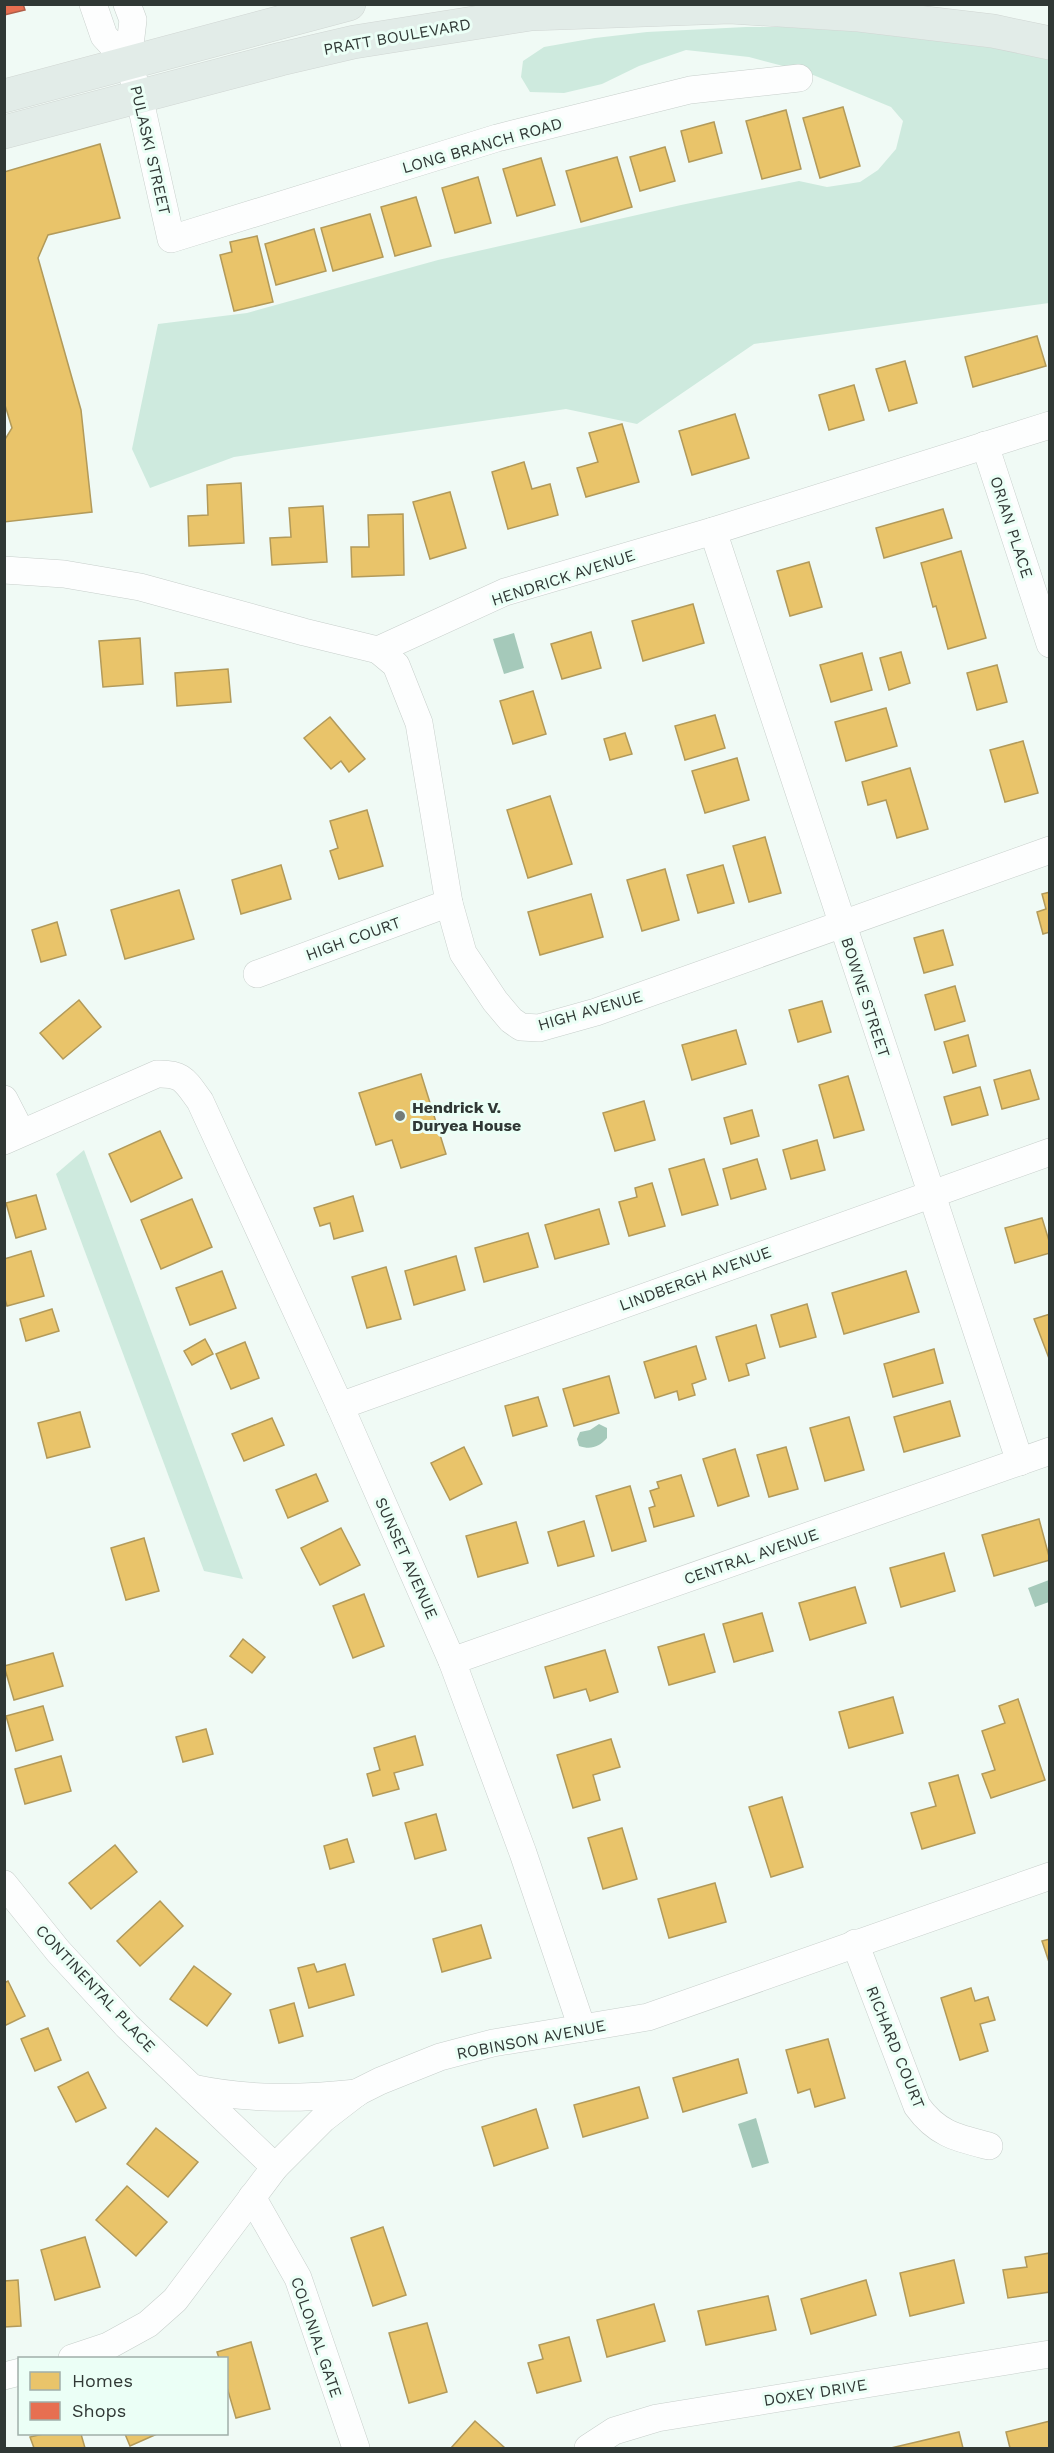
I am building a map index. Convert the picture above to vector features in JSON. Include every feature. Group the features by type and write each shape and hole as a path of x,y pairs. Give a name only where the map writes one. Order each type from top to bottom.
{"main road":[{"path":"4,96 349,4"},
{"name":"PRATT BOULEVARD","path":"4,132 354,42 531,14 730,7 859,15 993,31 1050,43"}],"street":[{"name":"PULASKI STREET","path":"93,4 104,36 128,62"},
{"name":"PULASKI STREET","path":"127,4 133,20 128,62 139,96 171,239"},
{"name":"LONG BRANCH ROAD","path":"171,239 497,138 690,90 799,78"},
{"name":"HENDRICK AVENUE","path":"378,650 505,592 713,531 1050,425"},
{"name":"ORIAN PLACE","path":"985,446 1050,644"},
{"name":"BOWNE STREET","path":"713,531 1020,1462"},
{"path":"4,570 64,574 140,587 378,650"},
{"name":"HIGH AVENUE","path":"378,650 396,665 419,723 449,903 463,953 495,1001 520,1027 539,1029 596,1011 1050,850"},
{"name":"HIGH COURT","path":"257,974 449,903"},
{"name":"SUNSET AVENUE","path":"13,1137 157,1074 174,1073 182,1077 200,1101 340,1406 452,1661 523,1852 582,2028"},
{"path":"4,1099 13,1137"},
{"name":"LINDBERGH AVENUE","path":"340,1406 1050,1152"},
{"name":"CENTRAL AVENUE","path":"452,1661 1050,1451"},
{"name":"ROBINSON AVENUE","path":"75,2357 108,2346 148,2324 175,2300 274,2167 323,2120 358,2092 380,2081 440,2057 493,2043 648,2017 1050,1876"},
{"name":"CONTINENTAL PLACE","path":"4,1884 58,1951 112,2009 274,2167"},
{"name":"RICHARD COURT","path":"855,1943 917,2106 927,2120 939,2129 959,2139 989,2146"},
{"path":"192,2088 237,2097 263,2098 303,2098 358,2092"},
{"name":"COLONIAL GATE","path":"252,2197 298,2278 356,2448"},
{"name":"DOXEY DRIVE","path":"588,2448 614,2431 657,2418 1050,2354"}],"shaded area":[{"path":"746,27 816,27 939,34 1049,55 1049,303 754,344 637,424 566,409 234,457 150,488 132,449 158,324 247,313 438,260 799,181 827,187 860,182 878,170 896,149 903,121 891,107 806,72 749,57 686,50 639,66 602,84 564,93 530,92 521,77 523,61 544,47 647,32"},
{"path":"514,633 524,668 504,674 493,639"},
{"path":"84,1150 243,1579 204,1571 56,1174"},
{"path":"599,1424 607,1428 607,1438 594,1447 579,1446 577,1439 580,1432 590,1430"},
{"path":"1049,1580 1049,1602 1035,1607 1028,1588"},
{"path":"756,2118 769,2163 752,2168 738,2124"}],"building: Homes":[{"path":"843,107 860,166 820,178 803,118"},
{"path":"786,110 801,169 762,179 746,121"},
{"path":"714,122 722,153 689,162 681,131"},
{"path":"100,144 120,218 48,235 38,258 81,410 92,512 4,522 4,441 12,428 4,402 4,172"},
{"path":"665,147 675,181 640,191 630,157"},
{"path":"617,157 632,207 581,222 566,171"},
{"path":"541,158 555,205 517,216 503,169"},
{"path":"478,177 491,223 455,233 442,188"},
{"path":"416,197 431,246 395,256 381,207"},
{"path":"370,214 383,257 333,271 321,228"},
{"path":"314,229 326,271 276,285 265,244"},
{"path":"257,236 273,302 234,311 220,255 232,252 230,242"},
{"path":"1037,336 1046,366 973,387 965,357"},
{"path":"905,361 917,403 889,411 876,369"},
{"path":"854,385 864,420 829,430 819,395"},
{"path":"735,414 749,458 692,475 679,431"},
{"path":"622,424 639,482 586,497 577,468 598,462 589,433"},
{"path":"524,462 532,489 550,484 558,515 508,529 492,472"},
{"path":"241,483 244,543 189,546 188,516 208,515 207,485"},
{"path":"450,492 466,548 430,559 413,502"},
{"path":"323,506 327,562 272,565 270,538 291,537 289,508"},
{"path":"943,509 952,538 884,558 876,528"},
{"path":"403,514 404,575 352,577 351,547 369,547 368,515"},
{"path":"961,551 986,638 948,649 921,563"},
{"path":"809,562 822,607 790,616 777,571"},
{"path":"693,604 704,643 643,661 632,621"},
{"path":"591,632 601,668 562,679 551,644"},
{"path":"140,638 143,684 103,687 99,641"},
{"path":"901,652 910,683 889,690 880,658"},
{"path":"862,653 872,690 831,702 820,665"},
{"path":"997,665 1007,702 977,710 967,673"},
{"path":"228,669 231,702 177,706 175,673"},
{"path":"533,691 546,734 513,744 500,701"},
{"path":"886,708 897,746 846,761 835,722"},
{"path":"715,715 725,748 685,760 675,726"},
{"path":"330,717 365,759 349,772 341,761 331,769 304,738"},
{"path":"625,733 632,754 610,760 604,739"},
{"path":"1023,741 1038,793 1005,802 990,750"},
{"path":"737,758 749,800 705,813 692,771"},
{"path":"910,768 928,829 897,838 886,800 868,805 862,782"},
{"path":"550,796 572,864 528,878 507,810"},
{"path":"367,810 383,866 339,879 330,851 338,848 330,821"},
{"path":"765,837 781,893 749,902 733,846"},
{"path":"281,865 291,899 241,914 232,880"},
{"path":"723,865 734,903 698,913 687,875"},
{"path":"665,869 679,920 642,931 627,880"},
{"path":"179,890 194,939 125,959 111,910"},
{"path":"1050,892 1050,932 1043,934 1037,912 1046,909 1042,894"},
{"path":"591,894 603,937 540,955 528,912"},
{"path":"57,922 66,955 41,962 32,930"},
{"path":"943,930 953,965 924,973 914,938"},
{"path":"955,986 965,1021 935,1030 925,995"},
{"path":"79,1000 101,1027 63,1059 40,1033"},
{"path":"822,1001 831,1032 798,1042 789,1010"},
{"path":"736,1030 746,1064 692,1080 682,1045"},
{"path":"968,1035 976,1066 953,1073 944,1042"},
{"path":"1030,1070 1039,1099 1002,1109 994,1080"},
{"name":"Hendrick V. Duryea House","path":"421,1074 446,1154 401,1168 392,1140 376,1145 359,1093"},
{"path":"848,1076 864,1130 834,1138 819,1085"},
{"path":"980,1087 988,1115 952,1125 944,1097"},
{"path":"644,1101 655,1140 615,1151 603,1113"},
{"path":"752,1110 759,1136 731,1144 724,1118"},
{"path":"160,1131 182,1178 131,1202 109,1154"},
{"path":"817,1140 825,1170 791,1179 783,1150"},
{"path":"704,1159 718,1205 682,1215 669,1169"},
{"path":"757,1159 766,1189 731,1199 723,1169"},
{"path":"652,1183 665,1226 629,1236 619,1202 637,1197 635,1188"},
{"path":"36,1195 46,1229 16,1238 6,1203"},
{"path":"353,1196 363,1231 334,1239 330,1223 320,1226 314,1208"},
{"path":"192,1199 212,1247 161,1269 141,1220"},
{"path":"599,1209 609,1244 555,1259 545,1225"},
{"path":"1042,1218 1050,1244 1050,1253 1015,1263 1005,1228"},
{"path":"528,1233 538,1267 484,1282 475,1248"},
{"path":"31,1251 44,1296 7,1306 4,1296 4,1259"},
{"path":"456,1256 465,1290 414,1305 405,1271"},
{"path":"386,1267 401,1319 367,1328 352,1277"},
{"path":"222,1271 236,1308 190,1325 176,1288"},
{"path":"906,1271 919,1312 844,1334 832,1293"},
{"path":"807,1304 816,1337 780,1347 771,1315"},
{"path":"52,1309 59,1331 26,1341 20,1319"},
{"path":"1050,1314 1050,1361 1034,1319"},
{"path":"756,1325 765,1358 746,1364 749,1375 729,1381 716,1337"},
{"path":"205,1339 213,1354 192,1365 184,1351"},
{"path":"245,1342 259,1378 231,1389 216,1354"},
{"path":"696,1346 706,1379 692,1384 695,1395 679,1400 677,1391 655,1398 644,1362"},
{"path":"934,1349 943,1383 893,1397 884,1364"},
{"path":"609,1376 619,1413 574,1426 563,1389"},
{"path":"538,1397 547,1426 513,1436 505,1406"},
{"path":"950,1401 960,1436 904,1452 894,1417"},
{"path":"80,1412 90,1447 47,1458 38,1423"},
{"path":"849,1417 864,1470 825,1481 810,1428"},
{"path":"272,1418 284,1445 244,1461 232,1434"},
{"path":"464,1447 482,1484 450,1500 431,1463"},
{"path":"786,1447 798,1489 769,1497 757,1455"},
{"path":"735,1449 749,1496 718,1506 703,1459"},
{"path":"316,1474 328,1501 288,1518 276,1490"},
{"path":"681,1475 694,1516 654,1527 649,1508 655,1506 650,1491 659,1488 657,1482"},
{"path":"630,1486 646,1541 612,1551 596,1496"},
{"path":"1039,1519 1050,1560 994,1576 982,1535"},
{"path":"584,1521 594,1556 558,1566 548,1532"},
{"path":"516,1522 528,1563 478,1577 466,1536"},
{"path":"341,1528 360,1565 320,1585 301,1548"},
{"path":"144,1538 159,1591 126,1600 111,1548"},
{"path":"944,1553 955,1591 901,1607 890,1568"},
{"path":"855,1587 866,1623 810,1640 799,1603"},
{"path":"364,1594 384,1646 353,1658 333,1606"},
{"path":"762,1613 773,1651 734,1662 723,1624"},
{"path":"704,1634 715,1672 669,1685 658,1647"},
{"path":"243,1639 265,1657 252,1673 230,1656"},
{"path":"605,1650 618,1692 590,1701 586,1689 554,1698 545,1667"},
{"path":"53,1653 63,1686 14,1700 4,1666"},
{"path":"893,1697 903,1733 849,1748 839,1712"},
{"path":"1018,1699 1045,1780 991,1798 982,1774 995,1770 982,1731 1005,1723 999,1706"},
{"path":"43,1706 53,1740 16,1751 6,1716"},
{"path":"206,1729 213,1754 183,1762 176,1737"},
{"path":"415,1736 423,1765 394,1773 399,1789 373,1796 367,1774 380,1770 374,1748"},
{"path":"611,1739 620,1767 593,1775 600,1800 573,1808 557,1755"},
{"path":"61,1756 71,1791 25,1804 15,1769"},
{"path":"958,1775 975,1833 922,1849 911,1813 936,1806 929,1783"},
{"path":"782,1797 803,1867 771,1877 749,1807"},
{"path":"436,1814 446,1850 415,1859 405,1823"},
{"path":"622,1828 637,1879 603,1889 588,1838"},
{"path":"347,1839 354,1862 330,1869 324,1846"},
{"path":"115,1845 137,1872 91,1909 69,1883"},
{"path":"715,1883 726,1922 669,1938 658,1899"},
{"path":"160,1901 183,1926 140,1966 117,1941"},
{"path":"481,1925 491,1958 442,1972 433,1939"},
{"path":"1050,1939 1050,1965 1042,1941"},
{"path":"314,1964 317,1972 345,1964 354,1995 309,2008 298,1968"},
{"path":"194,1966 231,1994 207,2026 170,1999"},
{"path":"8,1981 25,2016 4,2026 4,1983"},
{"path":"971,1988 975,2001 988,1997 995,2020 980,2024 988,2051 960,2060 941,1998"},
{"path":"294,2003 303,2036 279,2043 270,2010"},
{"path":"48,2028 61,2060 35,2071 21,2039"},
{"path":"828,2039 845,2098 815,2107 810,2089 798,2093 786,2050"},
{"path":"738,2059 747,2093 683,2112 673,2078"},
{"path":"88,2072 106,2108 76,2122 58,2087"},
{"path":"639,2087 648,2118 583,2137 574,2105"},
{"path":"536,2109 548,2148 494,2166 482,2127"},
{"path":"156,2128 198,2162 168,2197 127,2164"},
{"path":"127,2186 167,2222 136,2256 96,2220"},
{"path":"383,2227 406,2295 373,2306 351,2238"},
{"path":"85,2237 100,2287 55,2300 41,2250"},
{"path":"1050,2253 1050,2292 1008,2298 1003,2270 1027,2267 1025,2257"},
{"path":"954,2260 964,2303 910,2316 900,2273"},
{"path":"18,2280 21,2326 4,2327 4,2281"},
{"path":"866,2280 876,2315 811,2334 801,2299"},
{"path":"768,2296 776,2330 706,2345 698,2311"},
{"path":"654,2304 665,2341 607,2357 597,2320"},
{"path":"427,2323 447,2392 409,2403 389,2333"},
{"path":"569,2337 581,2381 537,2393 528,2363 543,2359 539,2345"},
{"path":"251,2342 270,2409 236,2418 228,2391 228,2357 219,2357 217,2352"},
{"path":"475,2421 505,2448 451,2448"},
{"path":"1050,2421 1050,2448 1010,2448 1006,2432"},
{"path":"959,2432 963,2448 891,2448"},
{"path":"81,2435 85,2448 34,2448 30,2437"},
{"path":"125,2435 155,2435 130,2446"}],"building: Shops":[{"path":"4,4 23,4 25,10 4,15"}],"place":[{"name":"Hendrick V. Duryea House","path":"400,1116"}]}
